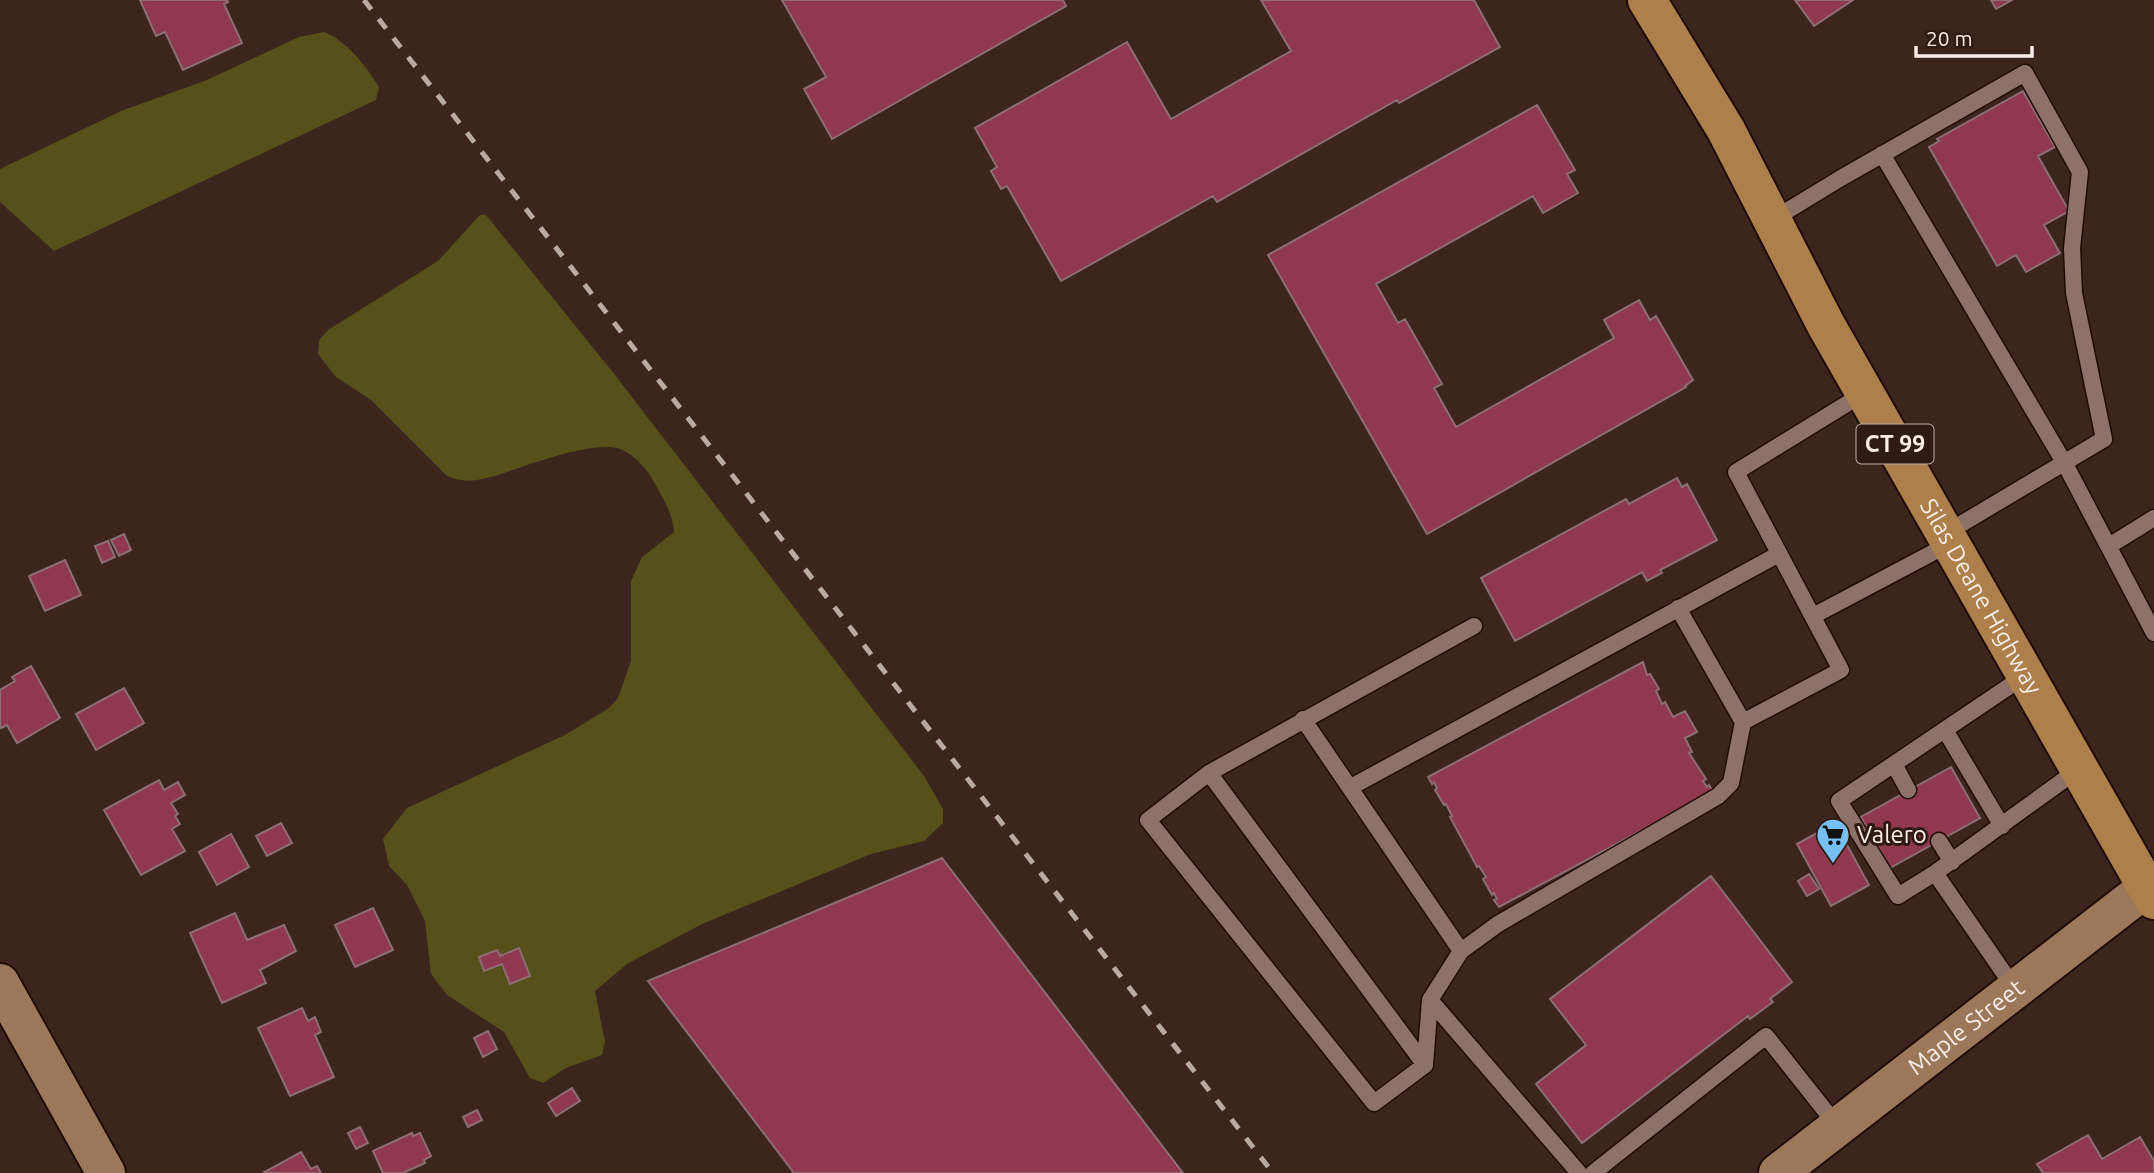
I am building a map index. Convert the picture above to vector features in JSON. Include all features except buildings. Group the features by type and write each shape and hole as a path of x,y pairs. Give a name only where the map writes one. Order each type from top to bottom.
{"main road":[{"name":"Silas Deane Highway","path":"1647,0 1726,130 1826,325 2152,890"},
{"name":"Maple Street","path":"1779,1173 2015,989 2152,890"},
{"path":"0,984 106,1173"}],"lane":[{"path":"1772,220 2025,73 2080,172 2072,248 2074,293 2104,439 1948,538 1813,616"},
{"path":"1882,154 2065,464 2154,633"},
{"path":"1743,722 1841,670 1736,472 1866,392"},
{"path":"2109,546 2154,518"},
{"path":"1351,787 1779,554"},
{"path":"1474,626 1209,773 1148,820 1374,1103 1425,1065 1430,1000 1461,951 1498,924 1718,796 1731,783 1743,722 1678,608"},
{"path":"2026,675 1839,801 1898,896 1952,862 2080,769"},
{"path":"1303,719 1461,951"},
{"path":"1945,730 2002,826"},
{"path":"1894,764 1908,790"},
{"path":"1209,773 1425,1065"},
{"path":"1939,841 1952,862"},
{"path":"1936,873 2015,989"},
{"path":"1430,1000 1579,1173"},
{"path":"1593,1173 1766,1036 1838,1127"}],"shaded area":[{"path":"324,32 348,48 368,71 379,87 376,100 54,251 0,202 0,169 121,111 207,80 299,37"},
{"path":"480,215 486,215 615,375 924,776 943,809 943,823 924,841 871,854 702,924 627,964 595,991 605,1042 602,1055 566,1068 543,1083 530,1078 504,1032 447,995 431,974 425,921 407,885 389,866 383,839 407,808 565,735 609,708 618,698 631,661 631,581 642,557 674,532 672,519 648,472 635,458 620,449 609,447 580,450 476,480 447,476 371,400 336,377 318,354 319,340 328,330 438,261"}],"railway":[{"path":"364,0 1273,1173"}],"place":[{"name":"Valero","path":"1833,865"}]}
